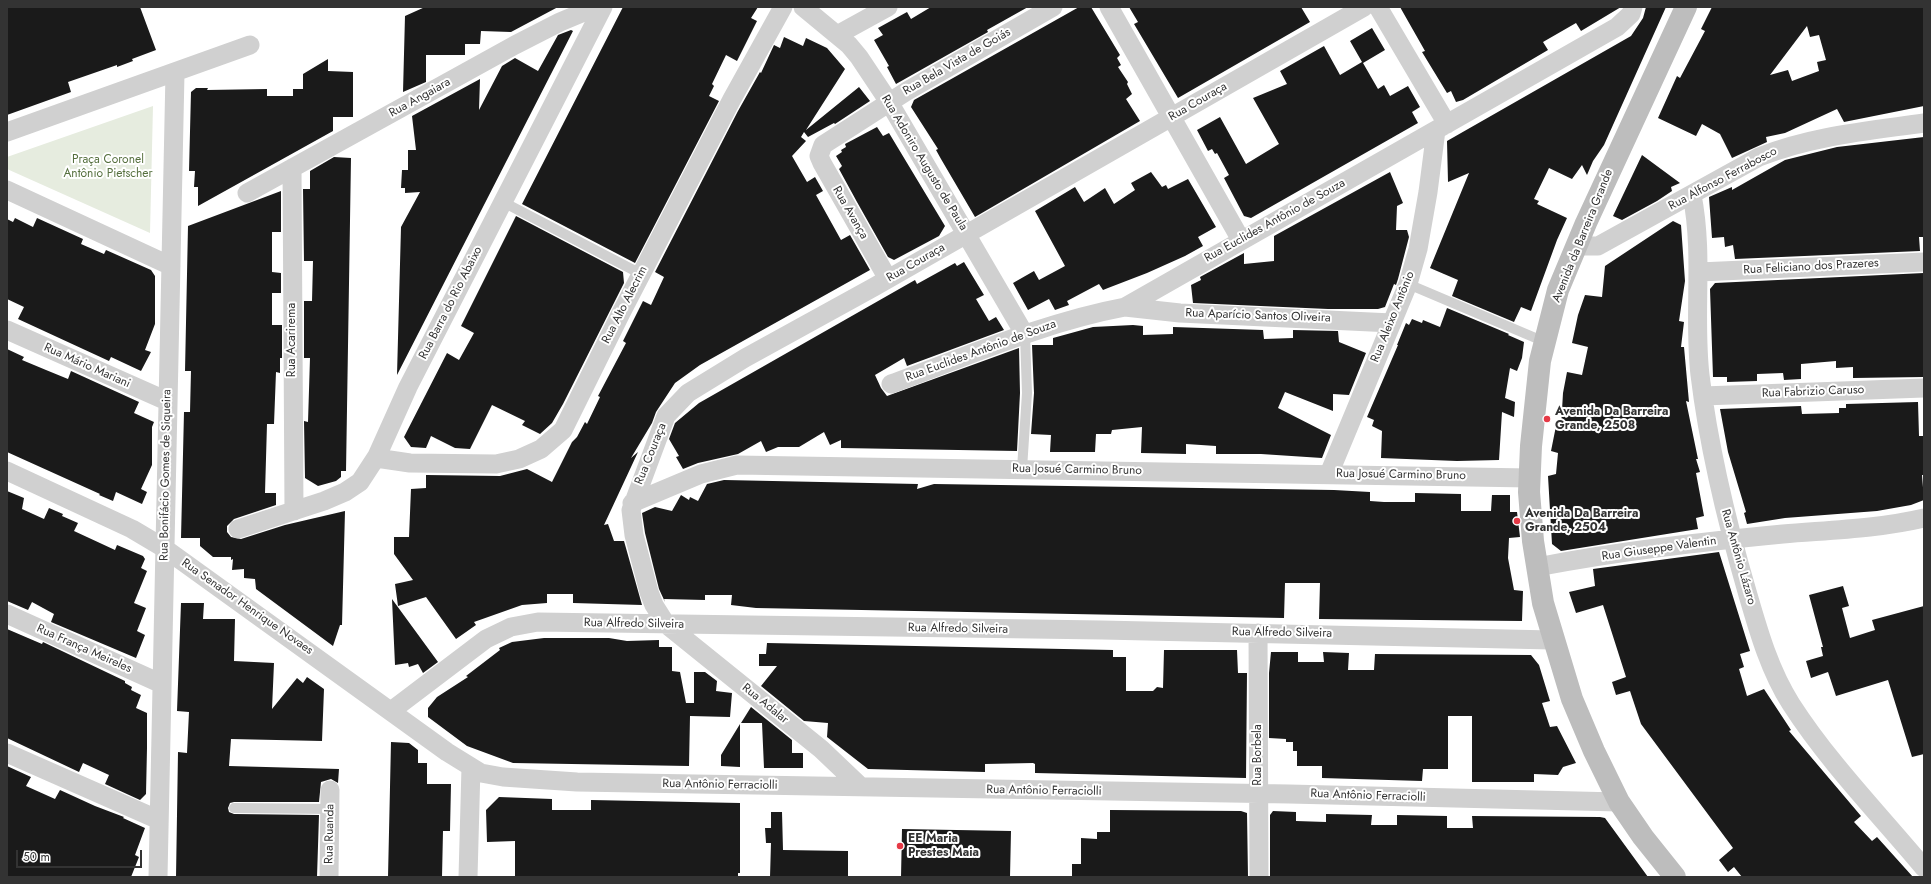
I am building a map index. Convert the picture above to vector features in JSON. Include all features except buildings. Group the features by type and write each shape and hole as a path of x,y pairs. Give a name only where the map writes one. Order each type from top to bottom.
{"main road":[{"name":"Avenida da Barreira Grande","path":"1675,877 1643,837 1619,802 1577,712 1552,640 1543,603 1533,541 1530,478 1531,446 1540,362 1558,290 1686,7"}],"street":[{"name":"Rua Angaiara","path":"247,193 521,42 560,22 596,7"},
{"name":"Rua Barra do Rio Abaixo","path":"238,529 294,511 345,492 360,482 376,458 408,387 603,7"},
{"name":"Rua Alto Alecrim","path":"376,458 410,463 496,464 519,459 540,449 562,430 732,99 783,7"},
{"name":"Rua Adoniro Augusto de Paula","path":"803,7 837,35 859,57 889,102 1025,335"},
{"path":"837,35 888,7"},
{"name":"Rua Bela Vista de Goiás","path":"822,146 889,102 1053,7"},
{"path":"1109,7 1241,240"},
{"name":"Rua Couraça","path":"666,624 654,605 649,592 631,518 632,503 666,416 688,393 745,358 1172,118 1364,7"},
{"path":"1378,7 1441,127"},
{"name":"Rua Euclides Antônio de Souza","path":"891,384 1086,314 1124,307 1617,27 1631,14 1633,7"},
{"path":"7,132 250,45"},
{"name":"Rua Bonifácio Gomes de Siqueira","path":"158,877 174,73"},
{"name":"Rua Alfonso Ferrabosco","path":"1577,246 1598,246 1759,157 1783,148 1804,141 1924,124"},
{"name":"Rua Aleixo Antônio","path":"1330,474 1408,284 1418,249 1441,127"},
{"name":"Rua Avança","path":"822,146 819,156 822,163 888,279"},
{"name":"Rua Acarirema","path":"292,168 294,511"},
{"path":"7,190 171,266"},
{"name":"Rua Antônio Lázaro","path":"1692,195 1697,221 1699,272 1697,326 1703,396 1721,496 1764,647 1778,680 1791,704 1820,745 1924,868"},
{"name":"Rua Feliciano dos Prazeres","path":"1699,272 1924,262"},
{"name":"Rua Aparício Santos Oliveira","path":"1124,307 1180,313 1392,323"},
{"name":"Rua Mário Mariani","path":"7,330 167,401"},
{"name":"Rua Fabrizio Caruso","path":"1703,396 1924,388"},
{"name":"Rua Josué Carmino Bruno","path":"632,503 701,474 737,465 1530,478"},
{"name":"Rua Senador Henrique Novaes","path":"7,472 132,529 164,548 447,752 471,767"},
{"name":"Rua Giuseppe Valentin","path":"1537,567 1582,559 1732,539 1858,529 1896,524 1924,518"},
{"name":"Rua França Meireles","path":"7,614 162,684"},
{"name":"Rua Alfredo Silveira","path":"391,711 486,639 511,627 538,622 1258,633 1552,640"},
{"name":"Rua Adalar","path":"666,624 821,749 861,787"},
{"name":"Rua Borbela","path":"1258,633 1259,877"},
{"path":"7,753 159,820"},
{"path":"468,877 471,767"},
{"name":"Rua Antônio Ferraciolli","path":"471,767 481,773 503,778 578,782 1258,793 1619,802"},
{"name":"Rua Ruanda","path":"329,877 330,790"}],"lane":[{"path":"502,202 641,274"},
{"path":"1408,284 1545,342"},
{"path":"1022,469 1027,393 1025,335"},
{"path":"234,808 330,809"}],"green space":[{"name":"Praça Coronel Antônio Pietscher","path":"153,106 150,233 7,169 7,157"}],"place":[{"name":"Avenida Da Barreira Grande, 2508","path":"1547,419"},
{"name":"Avenida Da Barreira Grande, 2504","path":"1517,521"},
{"name":"EE Maria Prestes Maia","path":"900,846"}]}
